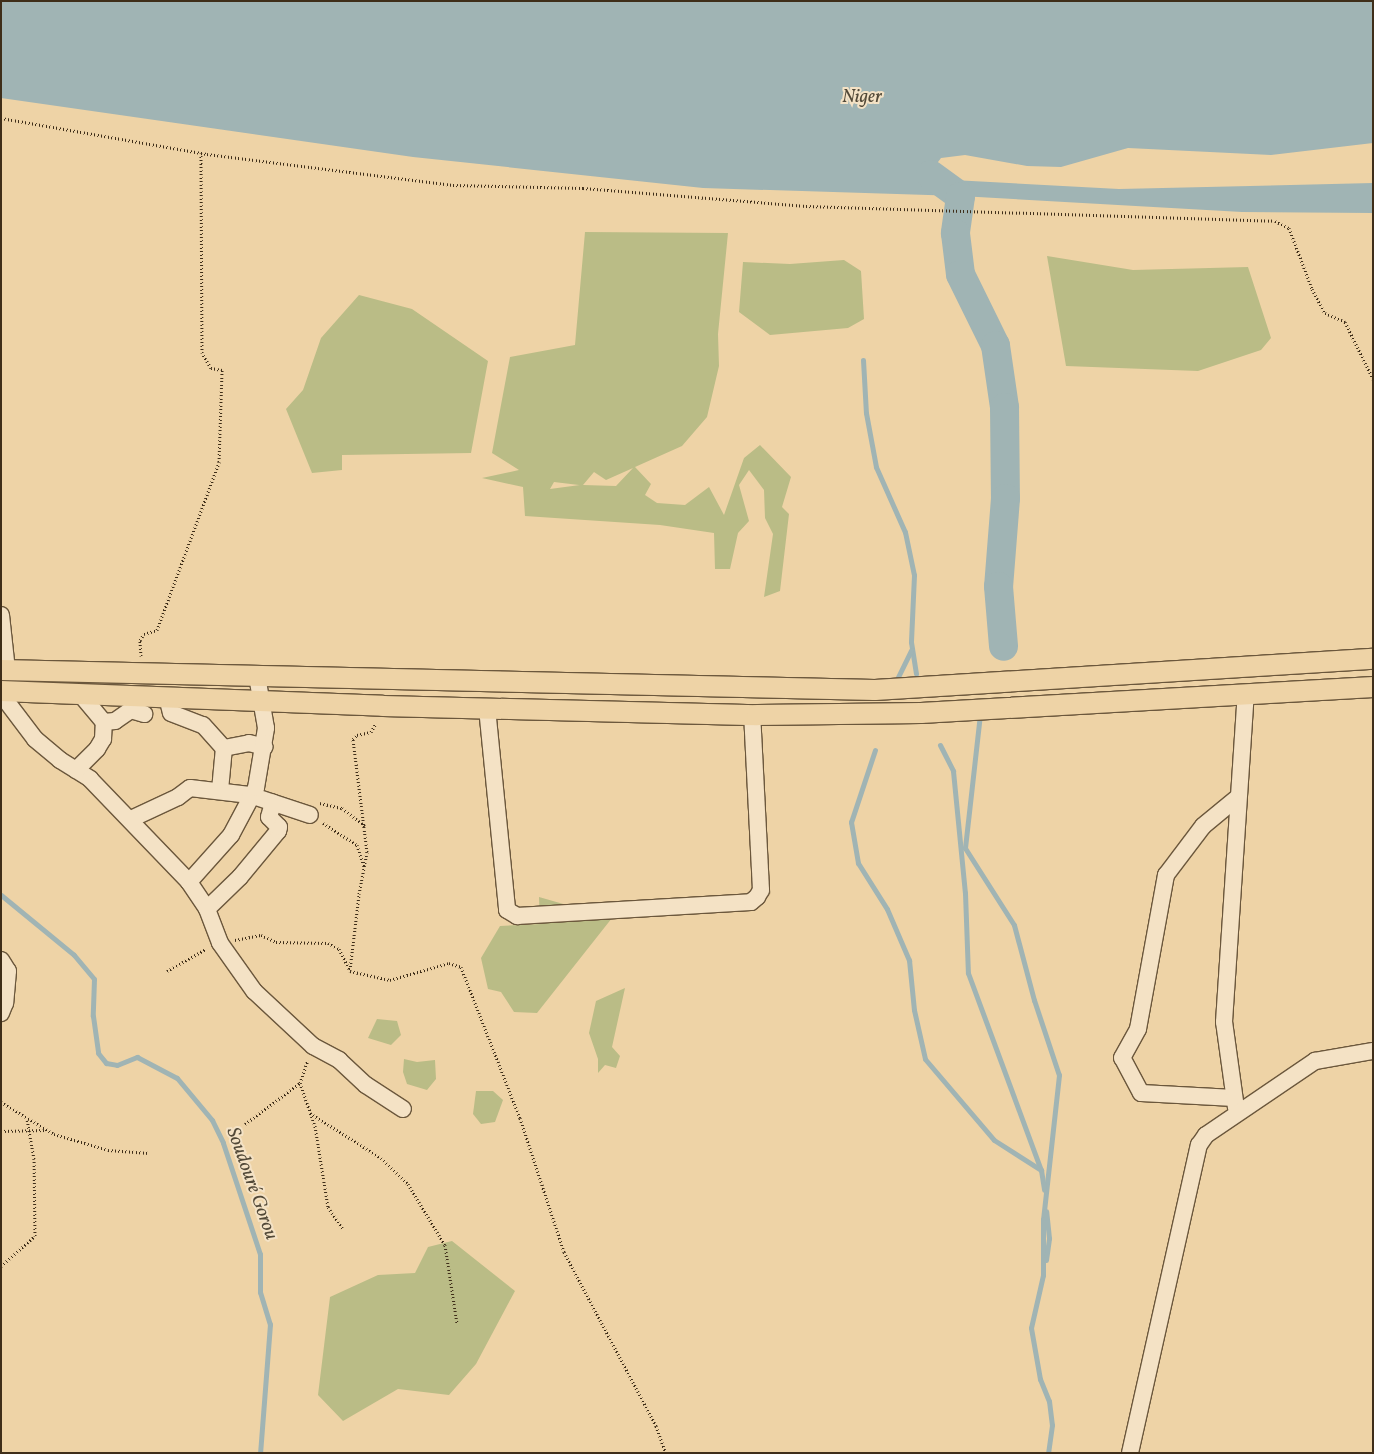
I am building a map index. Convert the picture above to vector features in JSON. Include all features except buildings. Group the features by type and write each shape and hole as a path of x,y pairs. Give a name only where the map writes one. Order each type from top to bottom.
{"main road":[{"path":"4,670 756,690 875,690 980,685 1208,667 1373,659"},
{"path":"1208,667 1211,695"},
{"path":"613,712 614,686"},
{"path":"1,693 82,696 167,696 383,706 754,715 921,713 1373,687"},
{"path":"754,715 756,690"}],"street":[{"path":"1,615 4,670"},
{"path":"189,882 231,835 250,795 256,788 265,747 266,728 257,676"},
{"path":"1,693 35,739 90,779 189,882 207,909 220,943 254,991 313,1046 338,1060 366,1085 403,1109"},
{"path":"1237,1115 1224,1022 1246,695"},
{"path":"76,770 97,749 103,739 104,722 82,696"},
{"path":"167,696 171,713 203,725 224,748 220,790"},
{"path":"487,708 507,910 517,916 751,902 757,898 761,890 754,715"},
{"path":"104,722 115,721 131,710 144,714"},
{"path":"224,748 249,743 265,747"},
{"path":"130,819 178,797 190,788 250,795 305,814"},
{"path":"1234,1098 1141,1093 1122,1058 1138,1029 1166,876 1203,826 1238,797"},
{"path":"207,909 240,877 278,831 279,827 269,817 274,803"},
{"path":"1,960 8,971 1,1013"},
{"path":"1130,1453 1199,1145 1206,1135 1315,1061 1373,1051"}],"path":[{"path":"1,118 201,152 453,185 583,188 806,206 1275,221 1289,228 1316,297 1325,313 1345,322 1373,379"},
{"path":"142,673 140,640 144,634 157,630 219,462 222,370 211,368 202,353 201,152"},
{"path":"350,971 367,852 353,739 357,735 371,732 383,706"},
{"path":"364,868 357,845 305,814 320,803 342,808 365,827"},
{"path":"167,971 220,943 261,935 276,942 328,943 339,949 350,971"},
{"path":"350,971 390,980 449,963 461,967 520,1118 564,1252 656,1426 666,1453"},
{"path":"245,1124 300,1083 313,1046"},
{"path":"300,1083 310,1113 328,1208 343,1229"},
{"path":"1,1102 46,1130 108,1150 149,1153"},
{"path":"310,1113 381,1158 408,1184 445,1246 458,1323"},
{"path":"1,1266 35,1236 34,1159 27,1119"},
{"path":"1,1131 46,1130"}],"green space":[{"path":"585,232 728,233 718,334 719,366 707,417 682,446 635,467 651,484 645,495 657,503 685,505 709,487 724,515 744,458 760,445 791,477 782,507 789,514 780,591 764,597 773,534 765,518 764,490 749,470 739,485 749,521 738,533 730,569 715,569 714,533 660,525 525,516 523,487 482,478 519,470 492,453 510,357 575,345","holes":["633,468 616,486 583,485 594,472 606,480","554,482 579,485 580,485 550,489"]},
{"path":"1047,256 1133,270 1248,267 1271,338 1261,350 1198,371 1066,366"},
{"path":"844,260 861,271 864,319 848,328 770,335 739,312 743,262 790,264"},
{"path":"359,295 412,309 488,361 471,453 342,455 342,470 312,473 286,409 303,390 321,338"},
{"path":"539,897 612,918 537,1013 514,1012 501,992 488,989 481,958 500,926 540,924"},
{"path":"625,988 612,1047 620,1056 616,1068 605,1065 598,1073 598,1059 589,1033 596,1001"},
{"path":"377,1019 397,1021 401,1035 391,1045 368,1038"},
{"path":"404,1059 417,1062 435,1060 436,1079 427,1090 407,1084 403,1072"},
{"path":"476,1091 493,1091 503,1100 495,1122 481,1124 473,1114"},
{"path":"452,1241 515,1291 476,1364 449,1395 398,1389 343,1421 318,1395 330,1297 378,1275 415,1273 428,1247"}],"water":[{"name":"Niger","path":"1,1 1373,1 1373,143 1271,155 1128,148 1061,167 1027,166 965,155 941,158 932,170 934,173 953,180 1119,189 1373,183 1373,213 1242,212 960,196 703,188 413,157 1,98"}],"waterway":[{"path":"930,174 960,196 955,233 960,274 995,345 1004,407 1005,498 998,586 1003,646"},
{"path":"863,360 866,413 876,467 905,532 914,575 911,642 916,674"},
{"path":"898,677 911,650"},
{"path":"980,714 965,848 1014,925 1034,1000 1059,1075 1043,1219 1043,1275 1031,1328 1040,1379 1049,1401 1052,1425 1048,1453"},
{"path":"940,745 953,771 965,893 968,973 1041,1170 1044,1190"},
{"path":"875,750 851,822 858,863 887,909 909,960 914,1010 925,1059 994,1140 1041,1170"},
{"name":"Soudouré Gorou","path":"1,895 74,955 94,979 93,1016 98,1053 106,1063 117,1065 137,1057 177,1078 212,1120 223,1143 260,1254 260,1292 270,1324 260,1453"},
{"path":"1046,1211 1049,1238 1046,1260"}]}
